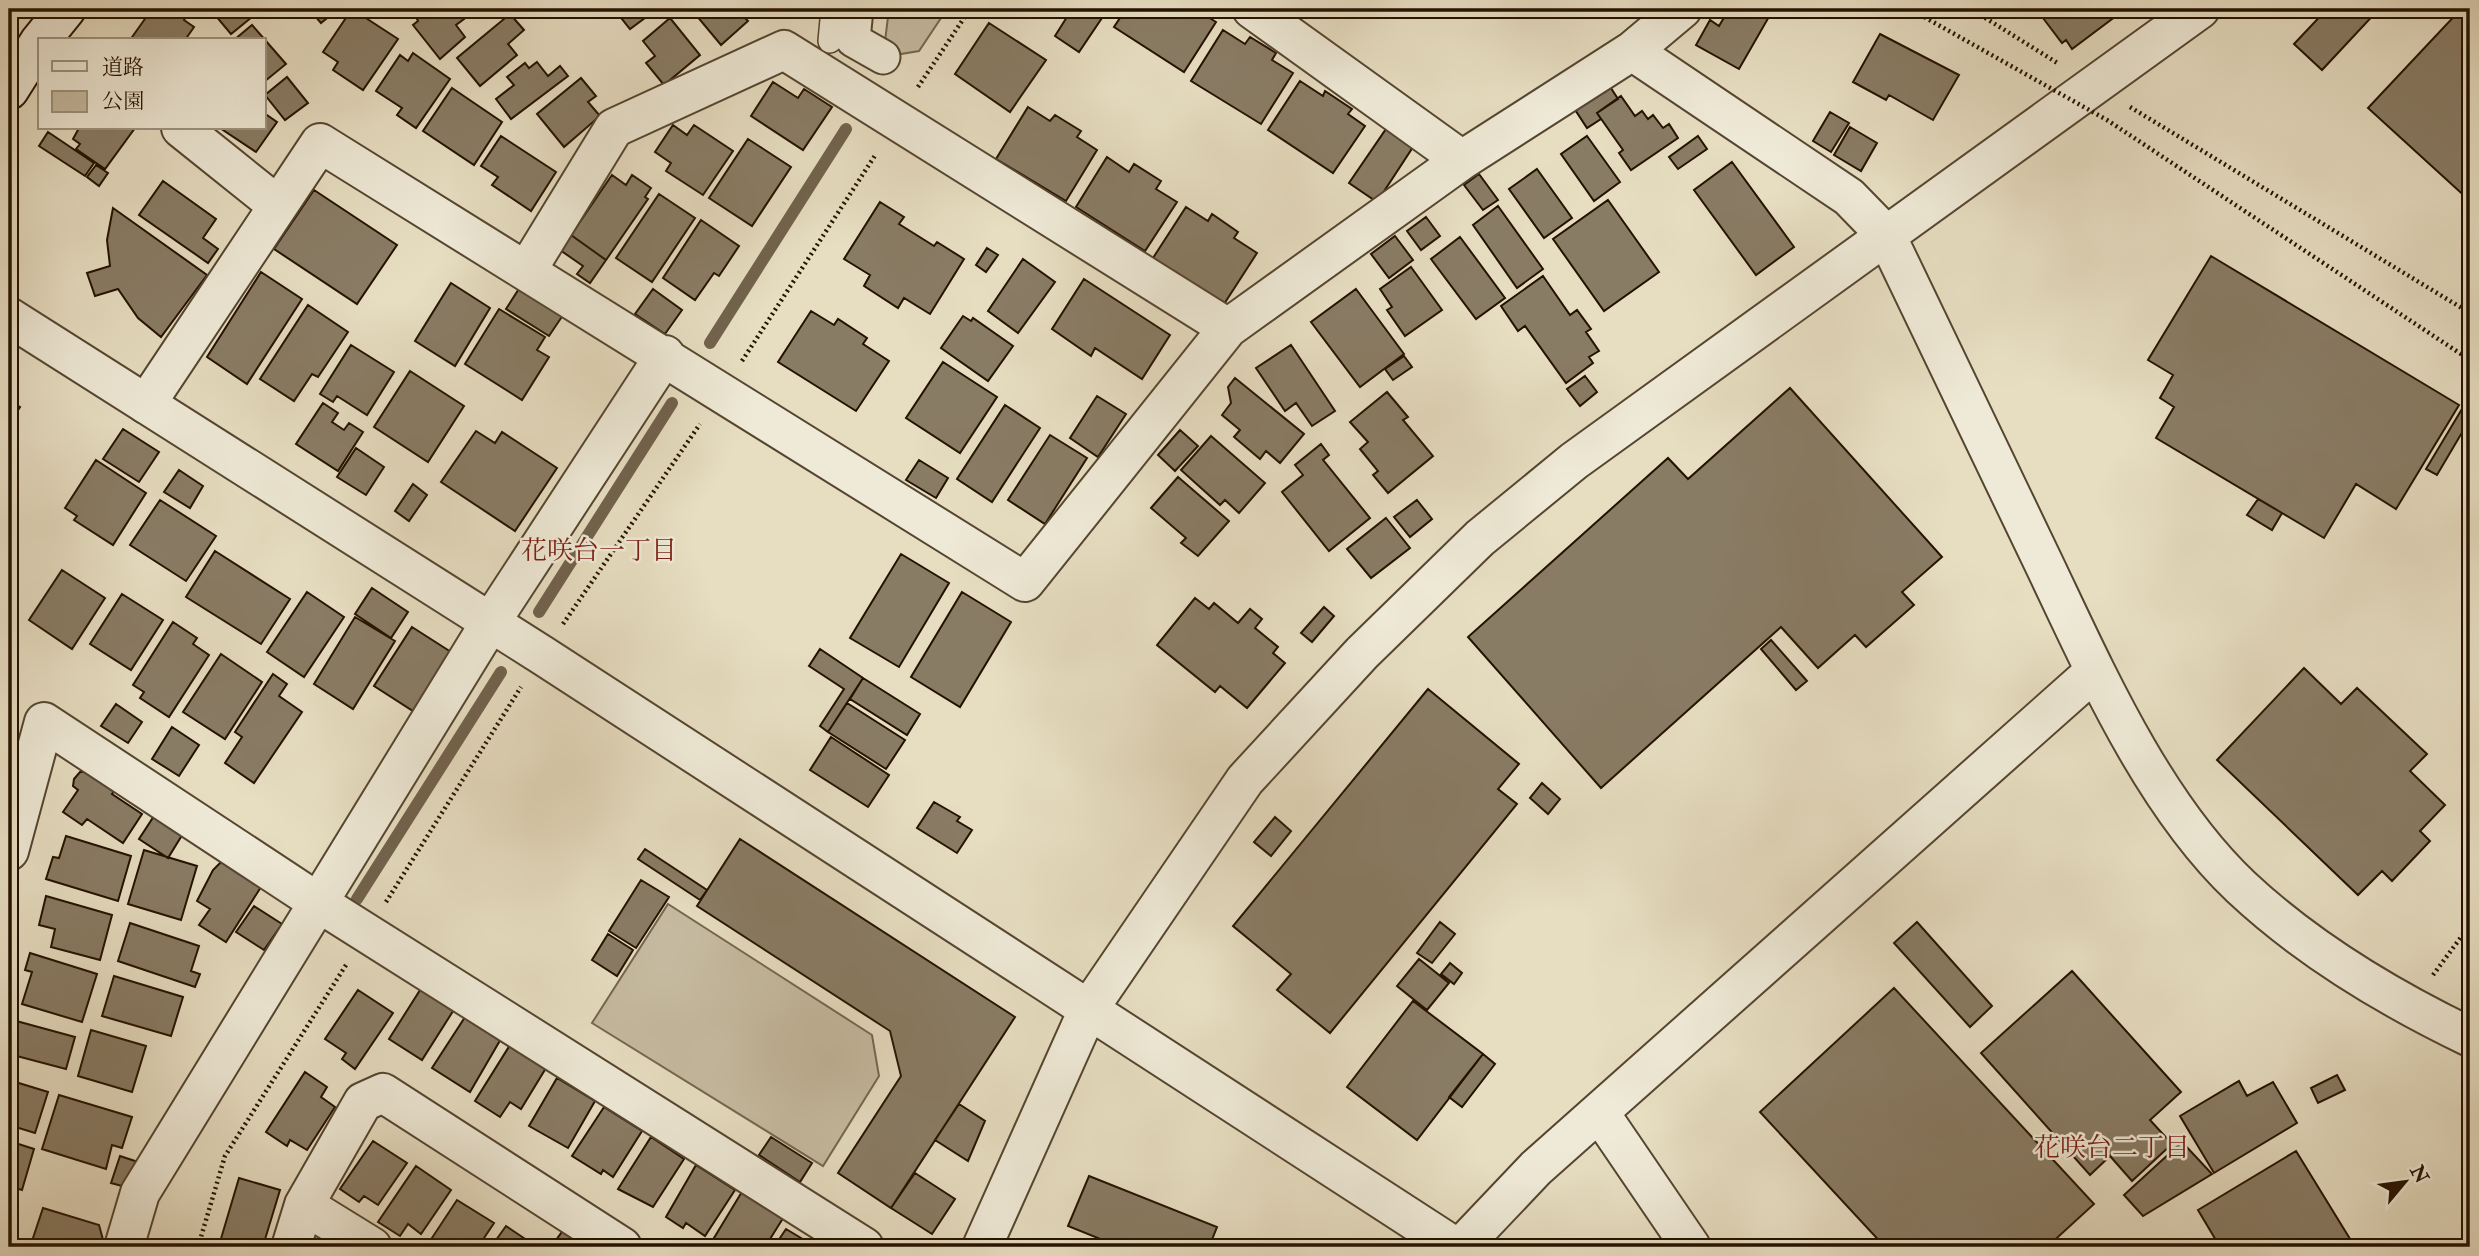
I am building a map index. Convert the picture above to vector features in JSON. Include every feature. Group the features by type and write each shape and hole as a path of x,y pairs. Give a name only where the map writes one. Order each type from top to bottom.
{"street":[{"path":"856,9 853,40 883,57"},
{"path":"1252,9 1462,160"},
{"path":"146,404 320,143 665,355 721,393 1025,582 1228,328 1462,160 1632,51 1682,9"},
{"path":"982,1247 1088,1010 1245,780 1362,653 1479,538 1574,461 2198,9"},
{"path":"527,270 614,128 785,50 1228,328"},
{"path":"1632,51 1849,197 1886,235 2095,671 2177,813 2240,887 2310,943 2412,1009 2470,1037"},
{"path":"9,90 38,52"},
{"path":"183,130 277,205"},
{"path":"9,317 542,655 1455,1247"},
{"path":"124,1247 140,1193 490,622 665,355"},
{"path":"1461,1247 1536,1168 2095,671"},
{"path":"11,834 44,722 319,903 864,1247"},
{"path":"291,1247 304,1205 363,1102 383,1093 622,1247"},
{"path":"1599,1112 1691,1247"},
{"path":"304,1205 372,1247"}],"lane":[{"path":"830,41 833,9"}],"path":[{"path":"198,1247 225,1156 542,655 721,393 970,9"},
{"path":"1910,9 2107,120 2470,360"},
{"path":"1971,9 2092,86 2470,313"},
{"path":"2412,1009 2436,969 2470,925"}],"green space":[{"path":"889,9 947,9 919,51 883,57"},
{"path":"668,904 872,1035 879,1076 823,1166 592,1023"}],"building":[{"path":"152,9 183,9 189,13 184,20 194,27 186,38 131,38"},
{"path":"210,9 262,9 231,34"},
{"path":"309,9 338,9 321,23"},
{"path":"352,9 398,39 363,90 333,70 338,62 323,52"},
{"path":"412,9 456,9 464,19 456,25 465,37 440,59 413,25 418,21"},
{"path":"614,9 657,9 630,29"},
{"path":"691,9 746,9 750,13 744,17 748,21 721,45"},
{"path":"1072,9 1108,9 1079,52 1055,36"},
{"path":"1126,9 1195,9 1216,22 1184,72 1114,27"},
{"path":"1729,9 1759,9 1770,15 1739,69 1696,45 1710,20 1719,26"},
{"path":"2056,9 2117,9 2120,13 2072,49 2066,40 2062,43 2043,18"},
{"path":"2327,9 2379,9 2322,70 2294,44"},
{"path":"2461,9 2470,9 2470,201 2368,108"},
{"path":"510,14 524,30 508,44 517,55 480,86 457,58"},
{"path":"670,18 700,55 664,85 646,63 655,56 643,41"},
{"path":"989,23 1046,60 1010,112 955,74"},
{"path":"252,25 263,38 236,38"},
{"path":"1223,30 1245,44 1250,37 1276,53 1272,60 1293,73 1261,124 1191,81"},
{"path":"1880,34 1959,75 1933,120 1889,95 1886,100 1853,82"},
{"path":"266,41 286,64 266,80"},
{"path":"413,53 450,79 416,128 397,115 402,108 376,91 400,55 408,61"},
{"path":"537,62 548,76 560,66 568,76 511,119 496,99 514,85 507,77 525,63 529,68"},
{"path":"287,77 308,103 285,120 266,94"},
{"path":"581,78 596,96 588,102 600,116 564,147 537,114"},
{"path":"1300,81 1323,96 1325,91 1352,109 1348,114 1365,126 1333,173 1268,130"},
{"path":"773,82 798,98 804,89 832,107 803,150 751,116"},
{"path":"1609,85 1618,99 1597,113 1601,119 1587,128 1572,105"},
{"path":"452,88 502,122 474,165 423,131"},
{"path":"1621,96 1635,116 1642,111 1648,119 1653,115 1663,128 1669,124 1678,138 1631,170 1619,153 1623,150 1597,113"},
{"path":"1028,107 1050,121 1055,115 1081,131 1077,137 1097,150 1066,201 996,159"},
{"path":"1830,112 1849,123 1831,152 1813,141"},
{"path":"266,114 277,122 256,152 223,130 266,130"},
{"path":"673,125 687,135 694,125 733,151 703,195 666,171 671,163 655,152"},
{"path":"1850,127 1877,143 1861,171 1834,155"},
{"path":"1386,129 1413,147 1377,202 1349,183"},
{"path":"78,130 134,130 105,169 76,149 80,144 73,139"},
{"path":"48,132 94,163 85,176 39,146"},
{"path":"501,136 556,172 531,211 492,185 498,177 481,166"},
{"path":"1587,136 1620,182 1594,201 1561,154"},
{"path":"1698,136 1707,149 1678,169 1669,157"},
{"path":"748,139 791,167 752,226 709,198"},
{"path":"1107,157 1129,172 1134,164 1161,181 1156,189 1177,202 1145,251 1076,207"},
{"path":"1732,162 1794,247 1756,275 1694,190"},
{"path":"96,165 108,173 99,186 87,177"},
{"path":"1537,169 1572,218 1544,238 1509,189"},
{"path":"1479,174 1498,200 1483,210 1464,185"},
{"path":"612,175 626,185 632,175 651,188 645,197 648,199 606,260 571,235"},
{"path":"163,181 216,219 203,238 218,249 208,263 139,215"},
{"path":"314,190 397,245 357,304 274,249"},
{"path":"659,194 695,218 652,282 616,258"},
{"path":"1608,200 1659,272 1604,311 1553,239"},
{"path":"880,202 904,217 899,224 934,246 937,242 964,259 930,314 904,298 898,308 864,286 870,275 844,259"},
{"path":"1498,206 1543,269 1517,288 1473,225"},
{"path":"1186,207 1208,221 1212,214 1238,232 1234,238 1257,253 1224,304 1153,258"},
{"path":"113,208 207,275 161,337 138,318 118,289 95,296 87,273 110,266 107,240"},
{"path":"1426,217 1440,236 1421,250 1407,231"},
{"path":"701,220 739,246 719,276 714,273 695,300 663,278"},
{"path":"571,235 606,260 590,283 577,274 583,266 560,250"},
{"path":"1395,236 1413,260 1389,278 1371,254"},
{"path":"1460,237 1505,298 1476,319 1431,259"},
{"path":"987,248 998,255 986,272 976,265"},
{"path":"2211,256 2459,405 2396,509 2356,484 2324,538 2156,438 2174,407 2160,398 2173,375 2148,360"},
{"path":"1023,259 1055,282 1018,333 988,311"},
{"path":"1411,267 1442,310 1405,336 1387,310 1392,307 1380,289"},
{"path":"261,272 302,299 247,384 207,357"},
{"path":"1543,276 1570,315 1577,310 1591,329 1586,332 1599,351 1589,357 1593,363 1566,383 1525,326 1518,331 1501,306"},
{"path":"1084,279 1170,335 1142,379 1095,348 1091,356 1052,329"},
{"path":"451,283 490,308 455,366 415,341"},
{"path":"522,284 565,312 549,336 506,309"},
{"path":"653,289 682,310 665,334 635,314"},
{"path":"1356,289 1404,354 1360,387 1311,322"},
{"path":"308,305 348,332 318,377 312,374 294,401 260,379"},
{"path":"499,309 545,337 537,350 549,357 522,400 465,364"},
{"path":"811,311 834,325 838,319 867,338 863,344 889,361 856,411 778,362"},
{"path":"963,316 971,321 973,318 1013,346 988,381 941,348"},
{"path":"351,345 394,372 367,415 337,396 333,402 320,394"},
{"path":"1291,345 1335,411 1312,426 1296,403 1285,411 1256,368"},
{"path":"1404,356 1412,367 1393,380 1385,369"},
{"path":"943,362 997,397 960,453 906,418"},
{"path":"410,371 464,406 428,462 374,427"},
{"path":"1585,376 1597,392 1580,406 1567,389"},
{"path":"1235,378 1304,434 1280,463 1266,451 1260,459 1234,437 1240,430 1222,415 1231,403 1228,387"},
{"path":"1790,388 1942,557 1902,592 1914,605 1866,647 1855,635 1818,668 1781,627 1601,788 1468,637 1668,458 1688,479"},
{"path":"1387,392 1408,417 1403,420 1433,456 1388,493 1373,475 1378,471 1360,449 1368,442 1350,422"},
{"path":"1097,396 1126,414 1098,457 1070,438"},
{"path":"9,400 20,407 9,424"},
{"path":"323,403 338,413 332,422 344,430 349,423 363,432 338,471 296,444"},
{"path":"1005,405 1040,428 992,502 957,479"},
{"path":"2462,409 2470,414 2470,419 2437,475 2426,469"},
{"path":"123,429 159,452 139,482 103,459"},
{"path":"1180,430 1198,446 1175,471 1158,455"},
{"path":"476,431 495,443 502,432 557,468 515,531 441,482"},
{"path":"1050,435 1087,458 1045,524 1008,500"},
{"path":"1211,436 1265,483 1239,513 1225,500 1220,505 1181,470"},
{"path":"1321,444 1329,455 1323,460 1370,518 1329,551 1282,492 1303,475 1295,465"},
{"path":"356,448 384,467 366,495 337,477"},
{"path":"96,460 146,493 113,545 74,520 77,516 65,508"},
{"path":"919,460 948,478 936,498 906,480"},
{"path":"179,470 203,486 190,508 164,492"},
{"path":"1178,477 1229,521 1198,556 1181,543 1186,538 1151,508"},
{"path":"413,484 427,495 409,521 395,511"},
{"path":"2258,499 2282,513 2272,530 2247,515"},
{"path":"160,500 216,536 186,581 130,545"},
{"path":"1417,500 1432,519 1410,537 1394,517"},
{"path":"1386,518 1410,548 1371,578 1347,549"},
{"path":"215,551 290,599 261,644 186,597"},
{"path":"901,554 949,583 899,667 850,638"},
{"path":"62,570 105,598 72,649 29,620"},
{"path":"372,588 408,612 391,638 355,614"},
{"path":"307,592 344,617 304,677 267,652"},
{"path":"962,592 1011,622 960,707 911,677"},
{"path":"122,594 163,620 131,670 90,644"},
{"path":"1195,598 1209,609 1214,603 1238,623 1250,609 1262,619 1255,628 1278,647 1273,653 1285,663 1247,708 1220,686 1215,692 1157,645"},
{"path":"1324,607 1334,616 1312,642 1301,633"},
{"path":"355,617 395,641 353,709 314,684"},
{"path":"173,622 197,638 193,644 209,655 169,717 140,698 144,692 133,685"},
{"path":"412,627 451,652 413,711 374,686"},
{"path":"1771,640 1807,681 1796,690 1761,649"},
{"path":"820,649 863,678 828,732 820,726 844,689 809,666"},
{"path":"221,654 262,682 225,739 183,712"},
{"path":"2304,668 2341,704 2357,688 2427,754 2410,771 2445,805 2420,831 2430,841 2392,881 2382,871 2358,895 2217,760"},
{"path":"273,674 287,684 279,696 302,712 254,783 225,763 242,737 235,732"},
{"path":"863,678 920,714 907,735 850,699"},
{"path":"1428,689 1519,764 1498,789 1517,804 1330,1033 1277,990 1291,974 1233,926"},
{"path":"847,703 905,740 886,769 828,732"},
{"path":"116,704 142,722 128,743 101,726"},
{"path":"172,727 199,745 179,776 152,759"},
{"path":"831,737 889,775 868,807 810,770"},
{"path":"80,772 89,772 115,790 112,794 142,814 123,843 87,819 82,825 63,812 78,790 73,786 74,779"},
{"path":"1542,783 1560,799 1548,814 1530,798"},
{"path":"934,802 960,817 957,821 972,830 957,853 917,828"},
{"path":"156,813 184,832 168,858 139,839"},
{"path":"1275,817 1291,831 1271,856 1254,842"},
{"path":"66,836 131,856 118,901 46,879 53,857 59,858"},
{"path":"740,839 1015,1017 891,1208 838,1173 901,1076 890,1031 697,906"},
{"path":"645,849 707,890 700,900 638,859"},
{"path":"144,850 197,866 181,920 128,904"},
{"path":"222,861 261,887 226,942 199,925 210,909 197,901 213,870"},
{"path":"641,880 669,897 636,948 609,931"},
{"path":"46,896 112,915 100,960 51,947 55,929 39,925"},
{"path":"254,906 282,924 264,950 236,932"},
{"path":"1440,922 1455,934 1432,963 1417,953"},
{"path":"1917,922 1992,1006 1970,1027 1894,943"},
{"path":"130,923 199,946 191,971 200,974 195,987 118,961"},
{"path":"608,934 633,950 617,976 592,960"},
{"path":"30,953 97,974 82,1022 22,1004 32,972 25,970"},
{"path":"1419,959 1449,983 1427,1010 1397,986"},
{"path":"1450,963 1462,973 1454,984 1441,974"},
{"path":"2072,971 2181,1092 2150,1120 2172,1144 2132,1181 2110,1156 2090,1175 1981,1053"},
{"path":"114,976 183,997 171,1036 102,1016"},
{"path":"422,987 455,1008 422,1060 389,1039"},
{"path":"1894,988 2094,1204 2047,1247 1885,1247 1760,1112"},
{"path":"358,990 393,1013 355,1069 342,1059 346,1053 325,1039"},
{"path":"1413,1001 1483,1054 1417,1140 1347,1087"},
{"path":"467,1014 502,1037 470,1092 432,1068"},
{"path":"9,1019 75,1037 66,1069 9,1054"},
{"path":"91,1030 146,1046 132,1092 78,1076"},
{"path":"510,1045 546,1068 521,1109 510,1102 500,1117 475,1101"},
{"path":"1483,1054 1495,1064 1462,1107 1449,1097"},
{"path":"305,1072 327,1087 321,1097 335,1107 307,1150 290,1140 287,1146 266,1132"},
{"path":"2337,1075 2345,1090 2318,1103 2311,1088"},
{"path":"557,1078 595,1101 568,1148 529,1126"},
{"path":"9,1080 48,1092 35,1133 9,1125"},
{"path":"2239,1081 2247,1096 2273,1082 2297,1123 2214,1173 2180,1116"},
{"path":"59,1095 132,1117 122,1148 112,1145 106,1169 42,1149"},
{"path":"959,1104 985,1121 968,1161 935,1140"},
{"path":"604,1107 642,1131 613,1177 603,1170 601,1174 572,1156"},
{"path":"651,1137 684,1159 653,1207 618,1189"},
{"path":"771,1137 812,1163 800,1182 759,1155"},
{"path":"9,1141 34,1149 22,1190 9,1186"},
{"path":"373,1141 407,1163 378,1205 364,1196 359,1202 340,1189"},
{"path":"2182,1142 2212,1174 2143,1216 2124,1195"},
{"path":"2296,1151 2355,1247 2220,1247 2198,1210"},
{"path":"120,1156 141,1163 133,1189 111,1183"},
{"path":"696,1165 735,1190 705,1236 686,1223 683,1228 666,1217"},
{"path":"416,1166 451,1190 421,1234 408,1224 400,1236 378,1222"},
{"path":"915,1173 955,1199 932,1234 891,1208"},
{"path":"1089,1176 1217,1227 1209,1247 1120,1247 1068,1226"},
{"path":"239,1178 280,1190 263,1246 248,1241 246,1247 220,1242"},
{"path":"743,1190 785,1215 765,1247 729,1247 714,1238"},
{"path":"9,1198 17,1201 9,1229"},
{"path":"457,1200 494,1223 478,1247 426,1247"},
{"path":"43,1208 99,1225 105,1247 30,1247"},
{"path":"506,1226 537,1247 491,1247"},
{"path":"564,1229 590,1247 551,1247"},
{"path":"786,1229 816,1247 774,1247"}],"waterway":[{"path":"710,343 846,129"},
{"path":"539,612 672,403"},
{"path":"357,899 501,672"}],"district":[{"name":"花咲台一丁目","path":"599,550"},
{"name":"花咲台二丁目","path":"2112,1147"}]}
